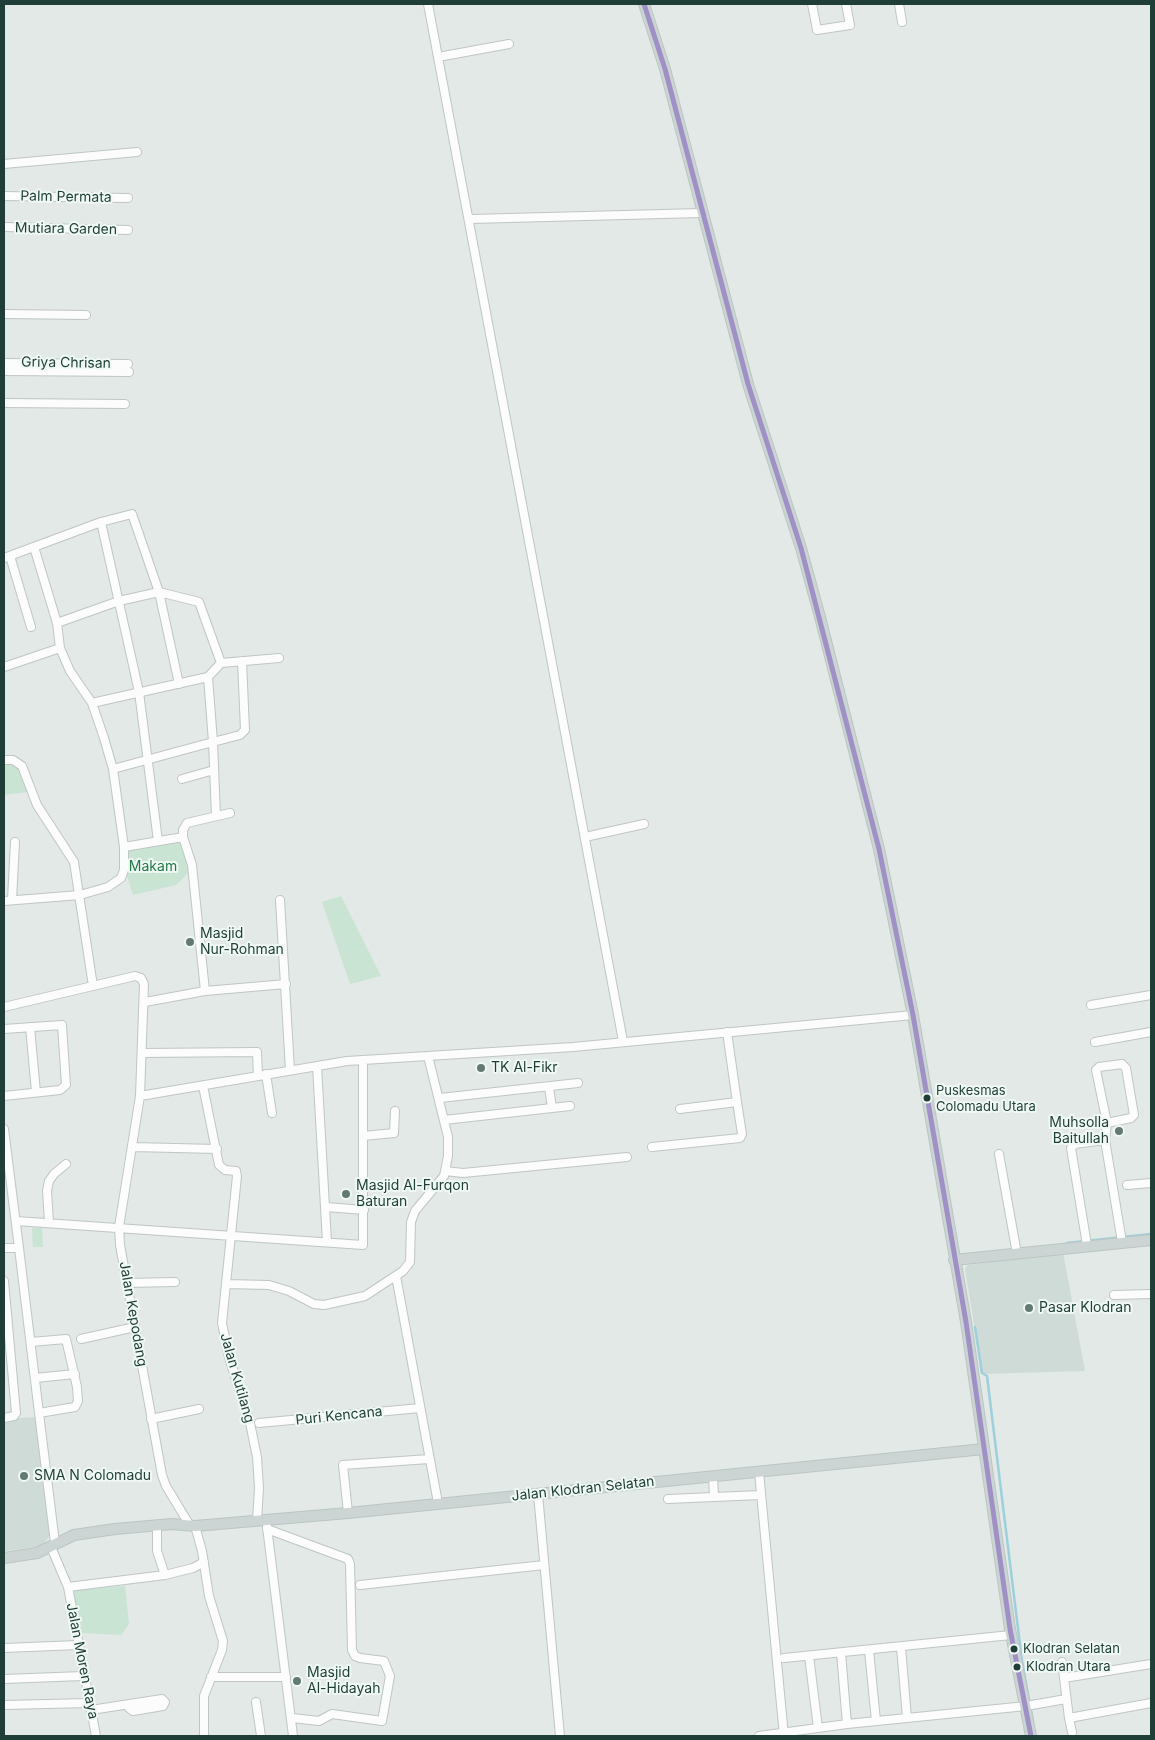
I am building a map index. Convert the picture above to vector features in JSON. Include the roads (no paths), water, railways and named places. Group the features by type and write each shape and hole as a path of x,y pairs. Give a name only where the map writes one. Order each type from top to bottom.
{"main road":[{"path":"644,4 665,69 701,213 748,384 801,548 841,692 879,849 913,1015 984,1449 1011,1635 1028,1705 1031,1736"},
{"path":"954,1260 1017,1254 1068,1247 1086,1242 1122,1239 1151,1240"},
{"name":"Jalan Klodran Selatan","path":"4,1558 37,1553 74,1535 157,1525 263,1523 438,1503 984,1449"}],"street":[{"path":"428,4 470,219 623,1041"},
{"path":"812,4 817,30 850,25 846,4"},
{"path":"899,4 902,22"},
{"path":"438,57 509,44"},
{"path":"4,164 136,152"},
{"name":"Palm Permata","path":"4,196 128,198"},
{"path":"470,219 701,213"},
{"name":"Mutiara Garden","path":"4,227 128,230"},
{"path":"4,314 86,316"},
{"name":"Griya Chrisan","path":"4,363 128,368 4,371"},
{"path":"4,403 125,404"},
{"path":"31,627 7,557 101,522 132,514 159,592 179,684"},
{"path":"101,522 139,692 158,841"},
{"path":"4,901 80,895 108,887 121,878 124,870 124,846 113,769 92,703 73,677 60,648 57,623 34,547"},
{"path":"57,623 119,601 159,592 200,602 221,663"},
{"path":"4,666 60,648"},
{"path":"92,703 208,677 221,663 279,658"},
{"path":"113,769 240,735 245,730 242,661"},
{"path":"208,677 216,816"},
{"path":"4,760 13,760 22,766 37,804 71,854 77,870 93,986 4,1007"},
{"path":"182,779 214,770"},
{"path":"205,991 192,865 183,837 184,826 187,823 230,813"},
{"path":"585,837 644,824"},
{"path":"124,846 183,837"},
{"path":"12,900 15,842"},
{"path":"280,900 290,1070"},
{"name":"Jalan Kepodang","path":"93,986 136,976 141,978 144,984 145,1002 140,1096 119,1227 151,1419 166,1486 199,1564 222,1641 222,1650 211,1677 202,1708 204,1736"},
{"path":"145,1002 205,991 286,984"},
{"path":"1091,1005 1151,995"},
{"path":"140,1096 290,1070 363,1060 487,1054 913,1015"},
{"path":"4,1029 59,1024 63,1028 66,1085 60,1090 4,1096"},
{"path":"30,1027 36,1092"},
{"path":"652,1146 740,1138 742,1134 727,1032"},
{"path":"1095,1042 1151,1032"},
{"path":"142,1053 257,1052 272,1113"},
{"path":"226,1284 260,1284 278,1287 314,1304 324,1305 365,1296 396,1276 410,1262 411,1229 415,1211 445,1171 449,1146 440,1098 428,1056"},
{"path":"16,1221 363,1244 363,1060"},
{"path":"1107,1122 1131,1118 1134,1115 1126,1068 1122,1064 1097,1068 1107,1122 1104,1140 1122,1239"},
{"path":"317,1066 327,1242"},
{"path":"440,1098 578,1083"},
{"path":"133,1147 217,1149 203,1086"},
{"path":"549,1087 552,1108"},
{"path":"680,1109 737,1102"},
{"path":"444,1120 570,1106"},
{"path":"363,1136 394,1133 395,1111"},
{"name":"Jalan Moren Raya","path":"4,1129 31,1342 53,1545 68,1586 83,1676 96,1736"},
{"path":"1086,1242 1071,1148 1077,1143 1104,1140"},
{"name":"Jalan Kutilang","path":"217,1149 222,1169 236,1171 237,1176 222,1322 223,1334 250,1424 257,1457 263,1523 292,1718 293,1736"},
{"path":"1000,1154 1017,1254"},
{"path":"445,1171 463,1173 627,1157"},
{"path":"46,1222 49,1181 66,1164"},
{"path":"1127,1186 1151,1183"},
{"path":"326,1207 364,1210"},
{"path":"4,1248 19,1248"},
{"path":"396,1276 438,1503"},
{"path":"4,1281 16,1413 14,1416 4,1418"},
{"path":"127,1283 174,1282"},
{"path":"1114,1295 1151,1294"},
{"path":"81,1339 135,1327"},
{"path":"31,1342 66,1339 75,1374 77,1406 39,1412"},
{"path":"35,1378 75,1374"},
{"name":"Puri Kencana","path":"259,1424 420,1408"},
{"path":"151,1419 199,1409"},
{"path":"348,1513 342,1465 429,1459"},
{"path":"759,1472 784,1735"},
{"path":"713,1476 714,1497"},
{"path":"538,1494 560,1736"},
{"path":"668,1499 761,1495"},
{"path":"263,1523 348,1558 350,1564 352,1650 360,1658 384,1661 390,1676 382,1721 332,1714 319,1721 292,1718"},
{"path":"157,1525 157,1551 165,1575"},
{"path":"68,1586 165,1575 199,1564"},
{"path":"360,1585 544,1565"},
{"path":"784,1658 1011,1635"},
{"path":"4,1648 78,1645"},
{"path":"901,1647 907,1718"},
{"path":"869,1650 876,1721"},
{"path":"841,1653 847,1724"},
{"path":"809,1656 818,1728"},
{"path":"1062,1662 1072,1732"},
{"path":"1064,1678 1151,1664"},
{"path":"4,1679 83,1676"},
{"path":"211,1677 286,1677"},
{"path":"759,1736 784,1735 847,1724 1028,1705 1066,1699"},
{"path":"256,1702 261,1736"},
{"path":"1069,1718 1151,1703"},
{"path":"4,1705 90,1707 132,1704"}],"waterway":[{"path":"1066,1246 1067,1243 1151,1234"},
{"path":"975,1327 982,1373 987,1376 1022,1661 1033,1722"}],"place":[{"name":"Masjid Nur-Rohman","path":"190,942"},
{"name":"TK Al-Fikr","path":"481,1068"},
{"name":"Puskesmas Colomadu Utara","path":"927,1098"},
{"name":"Muhsolla Baitullah","path":"1119,1131"},
{"name":"Masjid Al-Furqon Baturan","path":"346,1194"},
{"name":"Pasar Klodran","path":"1029,1308"},
{"name":"SMA N Colomadu","path":"24,1476"},
{"name":"Klodran Selatan","path":"1014,1649"},
{"name":"Klodran Utara","path":"1017,1667"},
{"name":"Masjid Al-Hidayah","path":"297,1681"}],"park label":[{"name":"Makam","path":"153,867"}]}
